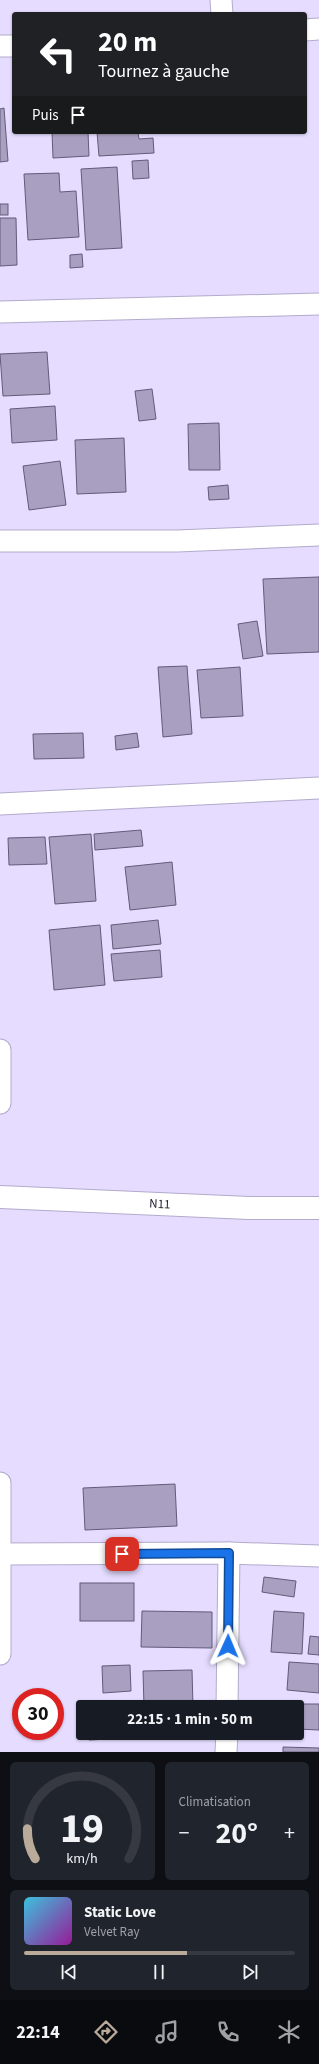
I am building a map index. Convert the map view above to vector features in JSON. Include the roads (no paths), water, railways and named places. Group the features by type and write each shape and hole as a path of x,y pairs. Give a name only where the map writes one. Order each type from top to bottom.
{"main road":[{"name":"N11","path":"0,1197 249,1208 319,1208"}],"street":[{"path":"221,0 222,12"},
{"path":"307,30 319,29"},
{"path":"0,46 12,46"},
{"path":"0,312 319,304"},
{"path":"0,541 177,541 319,535"},
{"path":"0,804 319,788"},
{"path":"0,1050 0,1103"},
{"path":"0,1483 0,1654"},
{"path":"1,1554 229,1553 319,1556"},
{"path":"227,1700 229,1553"},
{"path":"226,1752 227,1740"}]}
